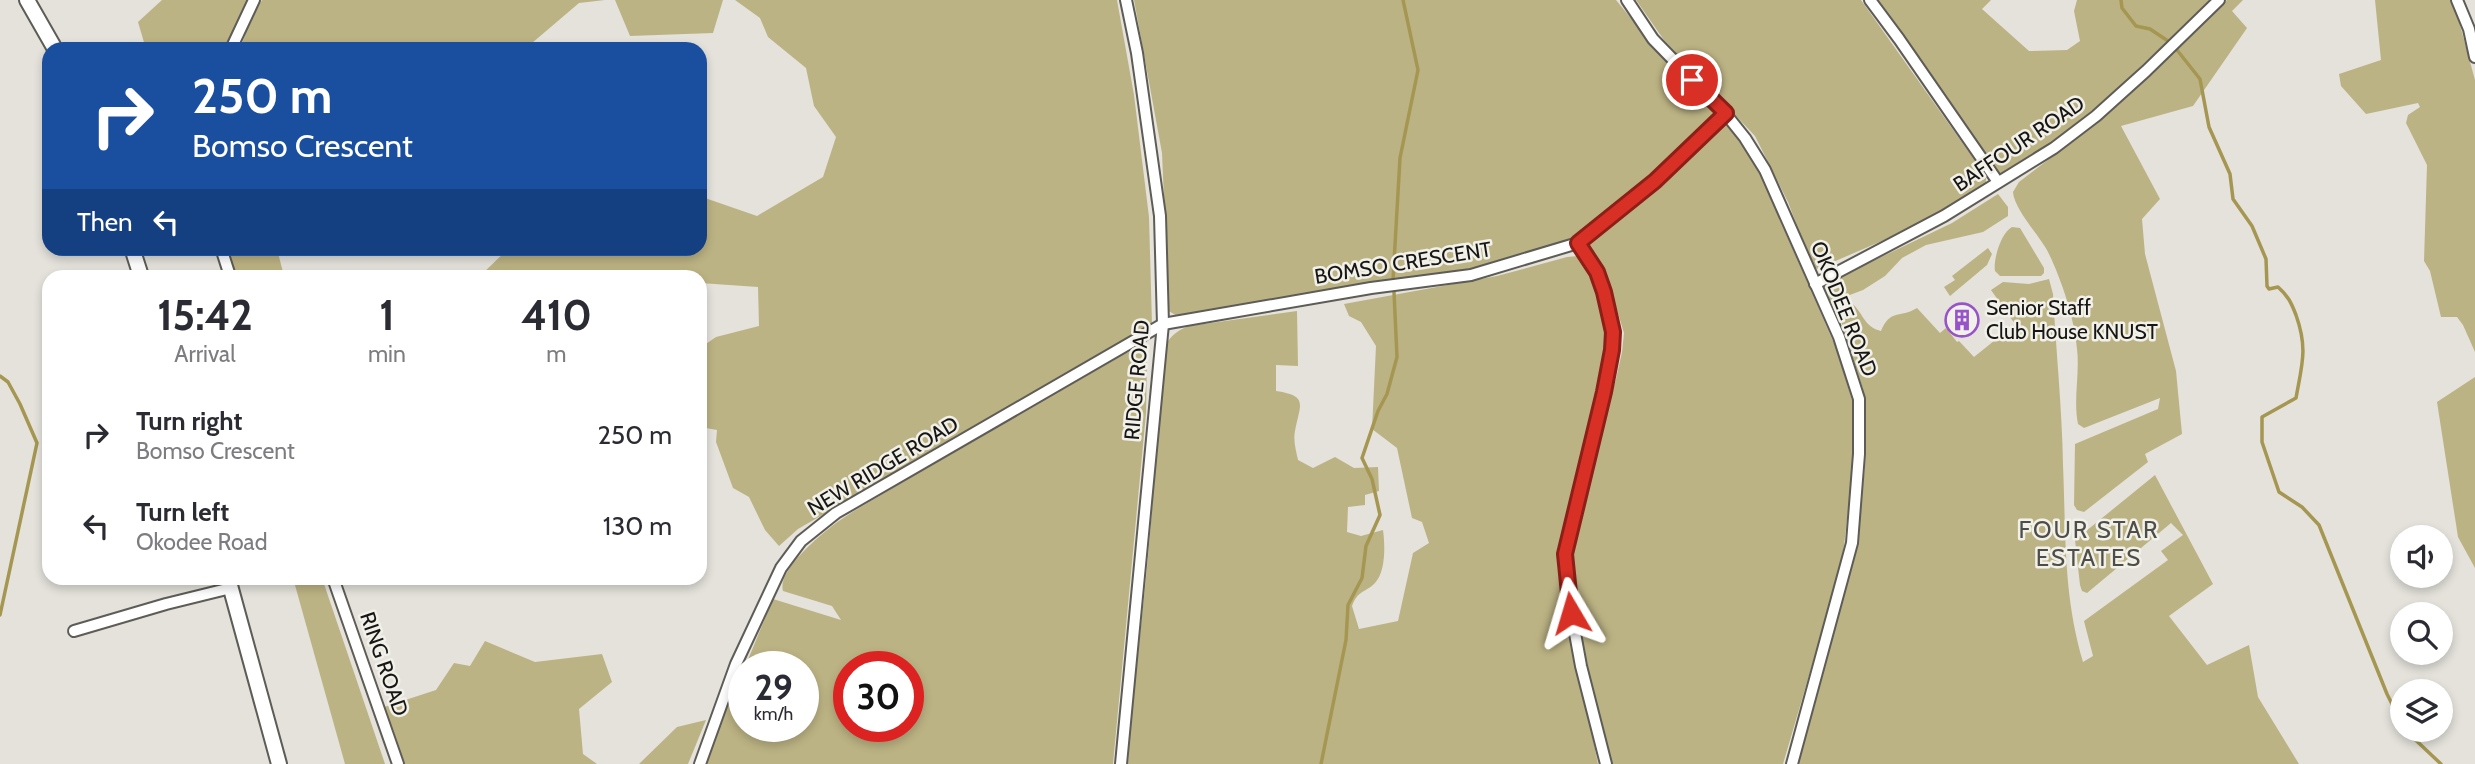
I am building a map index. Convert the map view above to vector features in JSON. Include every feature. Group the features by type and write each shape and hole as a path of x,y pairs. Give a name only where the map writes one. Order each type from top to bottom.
{"street":[{"path":"27,0 51,42"},
{"path":"234,42 254,0"},
{"name":"RIDGE ROAD","path":"1121,764 1163,324 1160,216 1137,53 1126,0"},
{"name":"OKODEE ROAD","path":"1627,0 1661,47 1726,113 1765,170 1839,337 1859,400 1859,454 1852,543 1792,764"},
{"path":"1870,0 1998,182"},
{"name":"BAFFOUR ROAD","path":"1815,284 1944,216 2044,155 2096,116 2219,0"},
{"path":"2456,0 2469,29 2475,57"},
{"name":"BOMSO CRESCENT","path":"1163,324 1371,288 1471,275 1578,243 1655,181 1726,113"},
{"path":"1578,243 1597,272 1613,332 1601,403 1565,554 1568,595 1581,666 1606,764"},
{"name":"NEW RIDGE ROAD","path":"700,764 736,664 758,614 781,568 801,541 836,513 1163,324"},
{"path":"74,631 224,585"},
{"path":"231,585 279,764"},
{"name":"RING ROAD","path":"336,585 398,764"}],"shaded area":[{"path":"162,0 247,0 230,42 144,42 138,22"},
{"path":"262,0 605,0 579,3 533,42 243,42 252,16"},
{"path":"615,0 723,0 713,33 630,36"},
{"path":"735,0 1117,0 1134,95 1149,217 1152,324 798,529 779,546 765,530 749,497 733,488 716,442 717,430 707,428 707,343 716,337 759,326 758,287 707,283 707,270 486,270 501,256 707,256 707,199 757,216 823,177 836,137 814,106 806,68 768,37 760,18"},
{"path":"1134,0 1616,0 1679,77 1705,98 1715,114 1698,133 1622,202 1569,240 1534,255 1442,274 1179,317 1167,310 1162,153"},
{"path":"1636,0 1861,0 1983,172 1986,185 1884,240 1817,269 1812,265 1788,202 1755,136 1664,40"},
{"path":"1876,0 1991,0 1982,9 2029,51 2067,50 2080,41 2074,11 2077,0 2211,0 2085,116 2058,138 2003,174 1997,172 1956,110"},
{"path":"2227,0 2243,0 2232,11 2247,28 2193,106 2121,126 2160,199 2142,219 2145,254 2176,371 2182,434 2145,454 2148,462 2084,512 2077,510 2074,505 2075,444 2158,409 2160,398 2084,428 2078,424 2078,358 2070,312 2048,252 2022,214 2013,192 2019,182 2095,124"},
{"path":"2375,0 2450,0 2458,18 2475,80 2475,352 2457,317 2441,317 2430,271 2424,261 2427,165 2406,123 2408,115 2420,107 2418,103 2366,114 2341,86 2339,74 2381,60"},
{"path":"1720,126 1731,127 1756,165 1836,348 1852,400 1853,466 1844,546 1837,580 1783,764 1608,764 1573,608 1570,553 1616,379 1624,333 1609,284 1584,244 1640,201"},
{"path":"1998,194 2008,207 2008,216 1983,232 1926,245 1902,258 1885,276 1863,290 1839,299 1850,302 1870,326 1881,331 1888,319 1917,308 1940,333 1946,328 1974,357 2015,324 1991,290 2003,282 2029,284 2049,279 2053,294 2060,401 2069,588 2083,662 2093,656 2084,621 2168,560 2161,551 2183,535 2171,523 2087,593 2082,591 2080,585 2075,540 2155,475 2213,584 2169,616 2207,665 2249,645 2258,697 2299,764 1796,764 1856,551 1865,466 1863,389 1842,324 1823,285 1952,223"},
{"path":"2012,227 2020,228 2044,268 2041,276 2000,276 1995,271 1999,247 2004,235"},
{"path":"1988,248 1992,254 1987,265 1950,296 1944,287 1955,280 1952,276"},
{"path":"228,256 279,256 282,270 233,270"},
{"path":"1578,256 1588,271 1608,335 1606,358 1563,541 1560,579 1598,764 1128,764 1149,549 1163,350 1170,338 1189,326 1297,311 1298,366 1276,365 1276,391 1294,396 1300,403 1294,438 1298,460 1313,468 1335,457 1354,468 1378,467 1379,491 1365,495 1365,505 1348,507 1347,532 1361,536 1383,530 1384,536 1384,558 1379,578 1359,594 1352,606 1359,629 1398,621 1413,553 1429,543 1422,522 1412,518 1397,448 1372,429 1376,346 1361,322 1349,316 1344,304 1497,276"},
{"path":"1133,351 1140,351 1147,359 1146,413 1113,764 705,764 728,706 728,742 819,742 819,651 752,651 773,599 841,620 832,606 783,591 786,574 809,546 856,510 1075,377"},
{"path":"2475,377 2475,568 2458,537 2437,402"},
{"path":"295,585 324,585 385,764 345,764"},
{"path":"485,641 535,662 602,654 612,682 579,709 583,754 597,764 404,764 384,707 436,690 454,663 470,666"},
{"path":"706,720 688,764 639,764 677,727"}],"waterway":[{"path":"1393,280 1400,158 1418,70 1403,0"},
{"path":"2121,0 2122,8 2136,26 2150,29 2168,41"},
{"path":"2177,50 2200,79 2209,127 2230,174 2233,199 2252,226 2266,259 2267,286 2269,289 2278,287 2287,296 2300,327 2303,356 2296,398 2262,417 2262,442 2279,492 2302,507 2319,525 2390,700"},
{"path":"1321,764 1346,640 1348,605 1362,578 1366,546 1380,515 1372,479 1362,458 1378,411 1387,394 1397,357 1394,292"},
{"path":"0,376 8,382 37,443 0,615"},
{"path":"2418,742 2441,764"}],"place":[{"name":"Senior Staff Club House KNUST","path":"1962,320"}],"district":[{"name":"FOUR STAR ESTATES","path":"2089,544"}],"route":[{"path":"1571,613 1565,554 1567,540 1604,392 1613,332 1597,272 1578,243 1655,181 1726,113 1692,80"}]}
